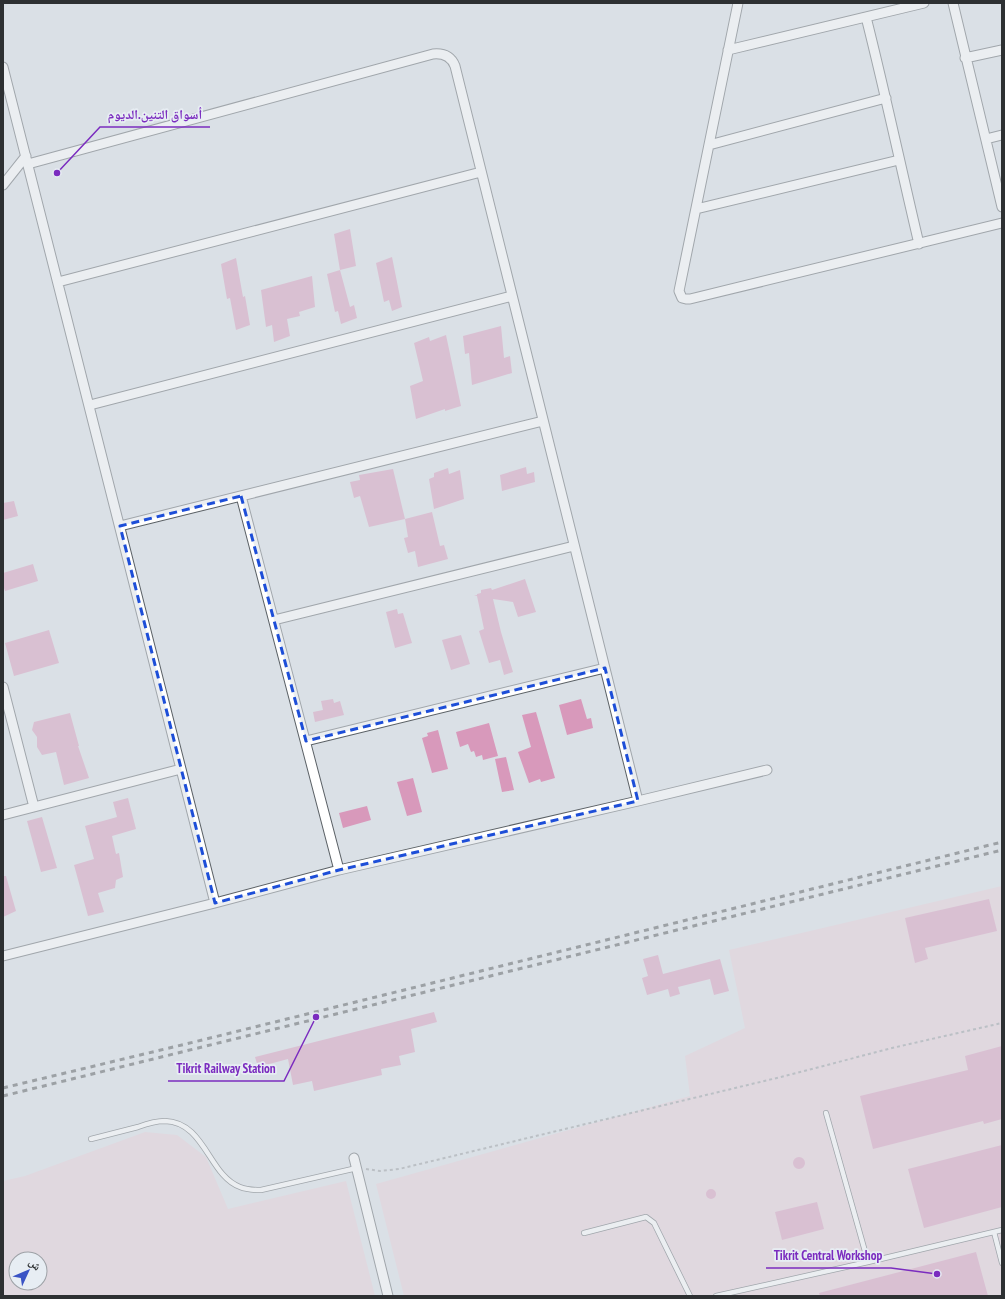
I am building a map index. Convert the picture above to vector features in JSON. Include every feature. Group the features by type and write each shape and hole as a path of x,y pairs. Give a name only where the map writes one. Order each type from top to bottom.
{"street":[{"path":"738,3 679,290 682,298 686,299 1002,223"},
{"path":"728,50 924,3"},
{"path":"953,3 1002,207"},
{"path":"866,17 919,244"},
{"path":"966,58 1002,50"},
{"path":"3,186 27,160 438,53 447,56 455,66 638,801"},
{"path":"3,67 90,405 215,903"},
{"path":"709,145 886,98"},
{"path":"986,139 1002,135"},
{"path":"696,209 899,160"},
{"path":"58,282 481,172"},
{"path":"90,405 512,296"},
{"path":"120,526 543,421"},
{"path":"242,496 339,870"},
{"path":"274,620 574,546"},
{"path":"306,741 605,668"},
{"path":"3,687 5,704 34,807"},
{"path":"3,815 181,768"},
{"path":"3,956 215,903 339,870 767,770"},
{"path":"354,1158 388,1296"}],"lane":[{"path":"826,1113 868,1262"},
{"path":"91,1139 165,1121 178,1124 190,1131 201,1142 227,1179 239,1187 252,1190 261,1190 357,1168"},
{"path":"584,1233 646,1217 654,1223 690,1296"},
{"path":"716,1296 1002,1230"},
{"path":"994,1232 1002,1263"}],"path":[{"path":"357,1168 380,1171 399,1169 785,1076 892,1048 1002,1023"}],"highlighted area":[{"path":"241,496 306,741 605,668 638,801 339,870 215,903 120,526"}],"shaded area":[{"path":"1002,886 1002,1296 404,1296 376,1184 690,1096 685,1056 745,1028 729,950"},
{"path":"145,1132 177,1135 206,1157 228,1209 346,1181 375,1296 3,1296 3,1181 25,1176"}],"building":[{"path":"350,229 356,266 340,270 334,234"},
{"path":"392,257 402,307 392,311 389,300 384,302 376,263"},
{"path":"236,258 250,325 236,330 230,298 227,299 221,264"},
{"path":"340,270 350,307 354,305 357,318 341,324 338,311 335,312 327,274"},
{"path":"312,276 315,307 299,312 300,316 287,319 290,336 274,342 272,325 266,327 261,290"},
{"path":"501,326 504,358 510,356 512,373 472,385 469,353 465,354 463,336"},
{"path":"446,335 461,406 445,411 445,409 416,419 410,386 423,381 414,343 429,337 430,341"},
{"path":"526,467 527,474 534,472 535,482 502,491 500,475"},
{"path":"448,468 449,474 460,470 464,499 434,509 429,479 434,477 434,473"},
{"path":"393,469 405,519 369,527 360,496 354,498 350,482 360,480 359,475"},
{"path":"14,501 18,516 3,520 3,503"},
{"path":"432,512 440,546 444,545 448,559 418,567 415,551 408,553 404,538 408,537 405,519"},
{"path":"33,564 38,581 5,591 3,585 3,573"},
{"path":"525,579 536,612 518,617 513,602 493,599 513,672 504,675 500,660 489,663 479,631 484,629 477,596 474,596 481,593 481,590 491,588 492,590"},
{"path":"397,609 398,614 403,613 412,643 395,648 386,612"},
{"path":"49,630 59,663 14,676 5,643"},
{"path":"461,635 470,664 451,670 442,640"},
{"path":"333,699 334,703 340,701 344,715 315,722 313,712 323,710 321,701"},
{"path":"581,699 587,719 591,718 593,728 567,735 559,705"},
{"path":"536,712 555,778 541,782 540,779 529,783 518,752 531,747 522,715"},
{"path":"70,713 78,746 89,778 64,785 56,752 42,755 37,747 37,737 32,730 34,722"},
{"path":"489,723 498,756 483,760 482,755 476,757 474,751 471,752 468,744 460,747 456,732"},
{"path":"438,730 448,769 432,773 422,738 428,736 427,733"},
{"path":"506,757 514,790 502,792 495,759"},
{"path":"413,778 422,812 407,816 397,782"},
{"path":"128,798 136,829 112,836 116,854 119,853 123,877 116,880 115,888 98,893 104,912 88,916 74,865 94,859 85,826 117,817 113,802"},
{"path":"367,806 371,820 343,828 339,813"},
{"path":"42,817 57,868 41,872 27,821"},
{"path":"3,876 6,876 16,911 3,917"},
{"path":"989,899 997,931 925,948 928,959 915,963 905,918"},
{"path":"658,955 663,974 720,959 729,991 714,995 710,979 678,987 680,994 670,997 668,989 647,995 642,978 648,976 643,959"},
{"path":"434,1012 437,1022 411,1029 415,1052 399,1056 401,1065 381,1069 382,1075 314,1091 312,1081 293,1085 288,1059 258,1067 255,1057"},
{"path":"1002,1046 1002,1119 984,1124 983,1121 873,1149 860,1096 968,1070 965,1056"},
{"path":"1002,1145 1002,1207 924,1228 908,1169"},
{"path":"799,1157 803,1159 805,1163 803,1167 799,1169 795,1167 793,1163 795,1159"},
{"path":"711,1189 716,1194 711,1199 706,1194"},
{"path":"817,1202 824,1229 782,1240 775,1212"},
{"path":"976,1252 988,1296 820,1296 819,1293"}],"railway":[{"path":"3,1088 1002,842"},
{"path":"3,1096 1002,850"}],"place":[{"name":"أسواق التنين.الديوم","path":"57,173"},
{"name":"Tikrit Railway Station","path":"316,1017"},
{"name":"Tikrit Central Workshop","path":"937,1274"}]}
